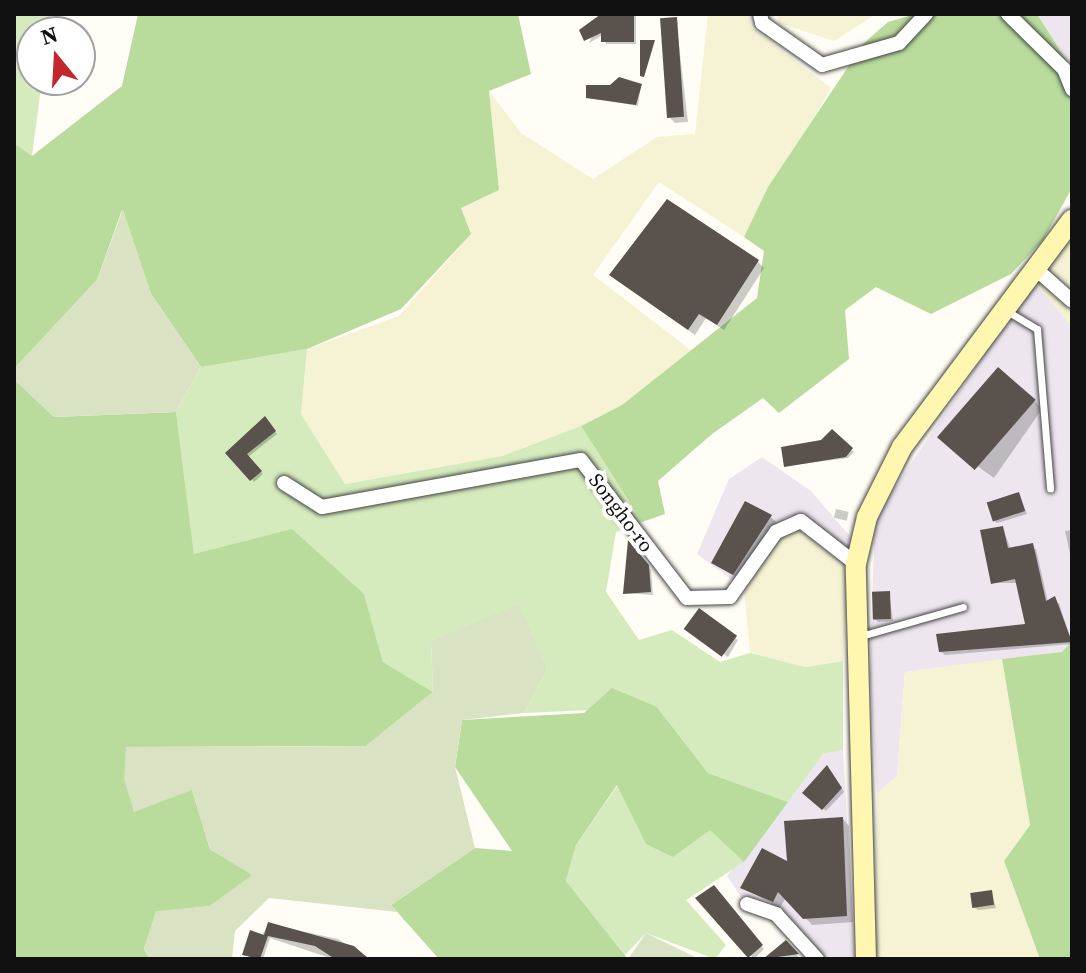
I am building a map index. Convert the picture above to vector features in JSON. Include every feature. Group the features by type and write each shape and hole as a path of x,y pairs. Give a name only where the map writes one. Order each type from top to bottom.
{"main road":[{"path":"866,959 856,564 867,517 902,447 1072,220"}],"street":[{"path":"760,14 762,23 822,65 899,43 926,14"},
{"path":"1008,14 1064,69 1072,89"},
{"path":"1036,269 1072,301"},
{"name":"Songho-ro","path":"284,483 322,507 581,460 687,598 730,597 776,532 801,521 856,564"},
{"path":"747,904 776,914 817,959"}],"lane":[{"path":"1005,310 1037,329 1050,488"},
{"path":"858,637 963,607"}],"shaded area":[{"path":"708,14 748,14 751,27 831,88 744,237 659,182 593,275 692,351 622,405 581,426 502,456 345,484 301,414 307,349 399,316 471,234 461,208 499,190 489,91 521,133 593,179 657,137 695,134"},
{"path":"777,14 876,14 834,41 779,23"},
{"path":"1037,14 1072,14 1072,69"},
{"path":"1072,238 1072,327 1034,281"},
{"path":"1034,281 1072,327 1072,641 1063,652 905,672 897,776 877,794 870,673 875,517"},
{"path":"762,457 811,491 854,541 848,570 786,517 744,589 697,554 729,479"},
{"path":"797,527 848,570 843,661 805,667 750,653 744,589 775,536"},
{"path":"1002,659 1030,825 1004,861 1040,959 874,959 877,794 897,776 905,672"},
{"path":"843,750 855,959 811,959 782,909 742,898 727,876 823,754"}],"green space":[{"path":"14,14 51,14 16,16 16,96 40,96 32,156 14,143"},
{"path":"138,14 518,14 531,74 489,91 499,190 461,208 471,234 401,309 307,349 201,367 151,294 122,210 97,280 14,369 14,143 32,156 122,86"},
{"path":"915,14 1037,14 1072,69 1072,188 1043,240 1011,274 931,314 876,287 845,310 849,359 779,413 763,398 712,434 658,481 665,514 642,522 581,426 622,405 757,298 764,251 744,237 768,187 864,43 888,22"},
{"path":"123,209 151,294 201,367 176,412 54,417 14,379 14,369 97,280"},
{"path":"307,349 301,414 345,484 502,456 581,426 642,522 616,532 606,592 639,640 672,630 720,662 750,653 805,667 843,661 843,750 823,754 788,802 708,773 657,707 524,713 547,670 469,628 431,641 433,692 383,662 364,594 194,555 176,412 201,367"},
{"path":"14,379 54,417 176,412 194,554 292,529 364,594 383,662 433,692 366,746 126,747 192,790 210,849 253,875 210,906 156,912 144,949 150,959 14,959"},
{"path":"519,604 547,670 524,713 462,720 455,767 475,848 391,905 397,912 269,898 235,931 232,959 150,959 144,949 156,911 210,906 252,875 210,849 192,790 134,812 124,779 126,747 366,746 433,692 431,641"},
{"path":"1072,641 1072,959 1040,959 1004,861 1030,825 1002,659 1062,652"},
{"path":"612,688 657,707 708,773 788,802 744,862 710,830 673,857 646,844 617,785 576,845 566,881 628,959 439,959 391,905 475,848 512,851 455,767 462,720 584,713"},
{"path":"618,785 673,857 710,829 744,862 686,900 726,945 715,959 646,933 625,955 566,881 576,845"},
{"path":"646,933 699,959 628,959"}],"building":[{"path":"601,14 634,14 634,42 601,42 601,33 584,41 579,30"},
{"path":"677,17 684,117 667,118 660,18"},
{"path":"640,40 655,40 644,77 640,76"},
{"path":"619,77 642,84 636,105 586,98 586,85 610,85"},
{"path":"667,199 759,260 717,325 699,314 688,330 609,275"},
{"path":"998,367 1036,400 975,470 937,437"},
{"path":"265,416 276,431 247,454 262,471 250,481 225,453"},
{"path":"832,429 853,448 846,457 784,467 781,447 821,440"},
{"path":"1019,492 1025,511 993,522 987,503"},
{"path":"745,501 772,515 733,575 711,563"},
{"path":"1003,526 1008,548 1033,543 1046,601 1055,596 1072,642 939,652 936,634 1025,624 1015,579 991,584 980,530"},
{"path":"628,540 649,565 651,592 623,594"},
{"path":"890,591 891,619 873,620 872,592"},
{"path":"699,608 737,636 722,657 684,629"},
{"path":"827,765 842,788 822,810 802,793"},
{"path":"843,817 847,916 803,919 778,892 773,902 740,888 762,848 787,861 784,821"},
{"path":"714,885 763,945 748,958 695,898"},
{"path":"992,890 994,905 972,908 970,893"},
{"path":"268,922 354,946 369,959 335,959 315,946 268,936 260,959 242,955 250,930 264,935"},
{"path":"786,940 799,954 763,959"}]}
